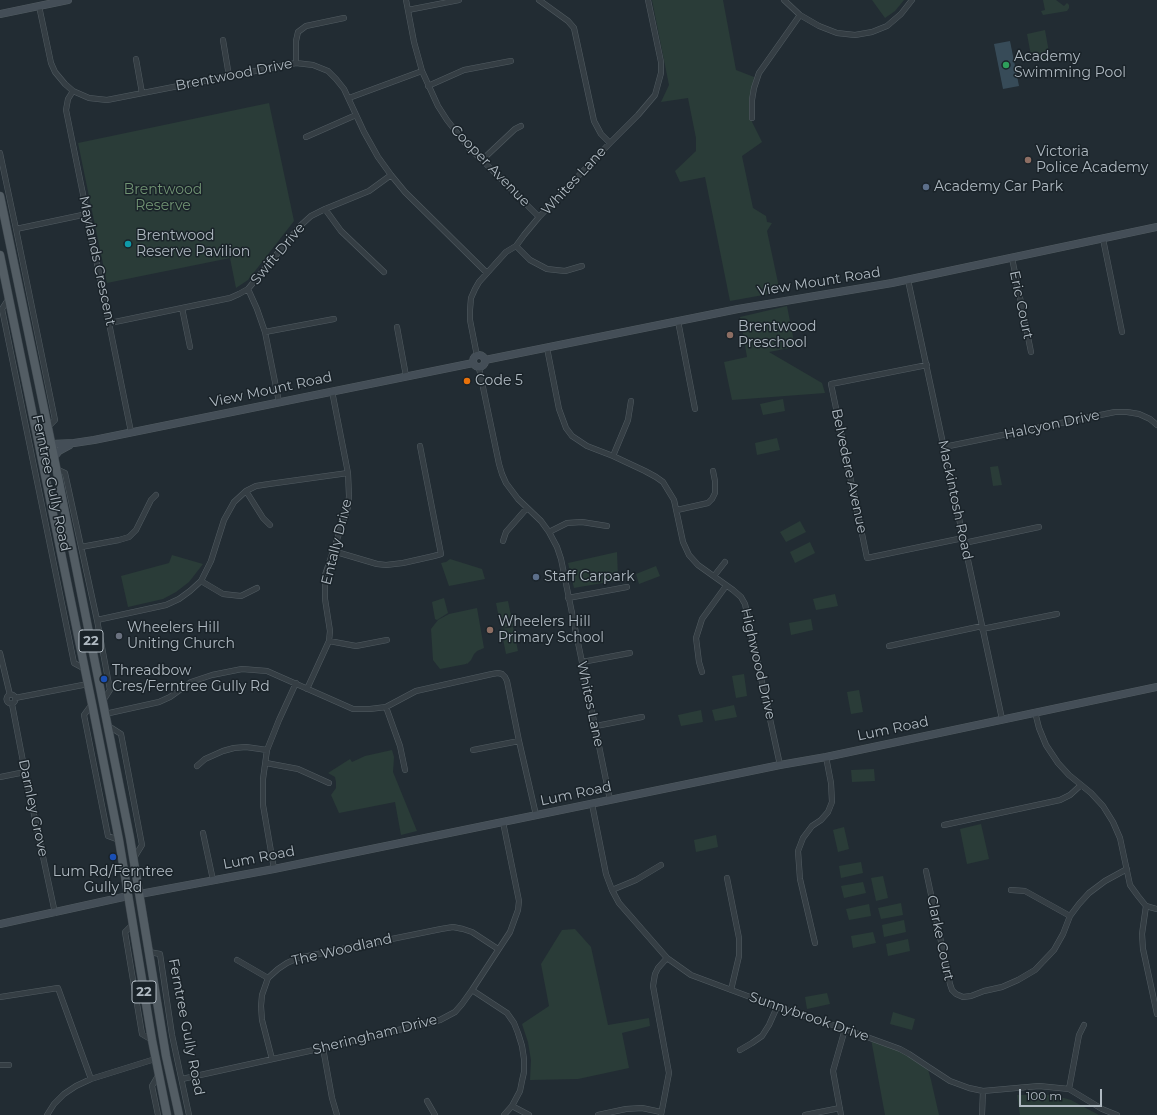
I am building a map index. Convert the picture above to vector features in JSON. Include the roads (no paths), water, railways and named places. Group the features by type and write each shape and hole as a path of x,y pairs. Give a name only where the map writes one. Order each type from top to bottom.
{"main road":[{"name":"Ferntree Gully Road","path":"0,196 130,838 166,1056 178,1115"},
{"name":"Ferntree Gully Road","path":"0,257 2,277 9,298 33,411 119,840 152,1040 167,1115"},
{"path":"2,277 17,274"},
{"path":"41,450 51,444"},
{"path":"88,684 99,682"},
{"path":"119,840 130,838"},
{"name":"Lum Road","path":"128,896 140,894"},
{"path":"138,954 149,952"},
{"path":"156,1059 166,1056"}],"street":[{"path":"0,14 42,4 68,0"},
{"name":"Cooper Avenue","path":"406,0 414,42 422,71 428,86 446,120 469,148 539,218"},
{"path":"408,10 459,0"},
{"path":"539,0 548,2 574,28 594,121 601,134 610,143"},
{"name":"Whites Lane","path":"477,356 470,320 472,298 475,290 487,273 506,252 516,246 539,218 638,115 655,95 661,73 661,62 648,0"},
{"path":"784,0 800,15 819,26 837,33 850,35 864,34 879,30 894,21 912,0"},
{"name":"Brentwood Drive","path":"42,4 51,63 55,72 73,91 89,98 107,100 296,62 313,65 328,71 344,89 370,144 391,175 405,192 487,273"},
{"path":"752,118 752,100 759,73 800,15"},
{"path":"296,62 296,41 298,32 306,26 344,18"},
{"path":"223,40 229,76"},
{"path":"136,59 142,93"},
{"path":"428,86 464,70 511,61"},
{"path":"349,98 422,71"},
{"name":"Maylands Crescent","path":"73,91 68,99 66,110 131,432"},
{"path":"306,138 356,115"},
{"path":"482,160 514,129 521,126"},
{"path":"0,153 55,420 48,427"},
{"name":"Swift Drive","path":"110,323 230,298 248,289 300,226 311,216 324,209 369,191 391,175"},
{"path":"324,209 341,231 384,272"},
{"path":"16,229 87,214"},
{"name":"View Mount Road","path":"485,360 738,309 874,287 1157,227"},
{"path":"1103,239 1122,332"},
{"path":"516,246 530,260 547,269 565,271 582,266"},
{"name":"Eric Court","path":"1012,258 1031,352"},
{"name":"Mackintosh Road","path":"908,280 1002,719"},
{"path":"248,289 265,332 279,402"},
{"name":"Ferntree Gully Road","path":"9,298 2,309 74,663 85,669"},
{"path":"182,308 190,347"},
{"path":"265,332 334,319"},
{"path":"678,322 695,409"},
{"path":"397,327 406,376"},
{"name":"Highwood Drive","path":"547,348 559,408 566,428 572,436 579,442 613,456 656,477 663,482 674,500 683,542 689,555 698,565 741,597 745,604 780,765"},
{"path":"477,356 482,356 485,360 483,366 479,368 473,363 473,359 477,356"},
{"name":"View Mount Road","path":"51,444 74,443 473,363"},
{"name":"Belvedere Avenue","path":"927,365 831,384 867,558 964,540"},
{"name":"Whites Lane","path":"479,368 500,469 506,483 518,499 541,521 549,532 557,547 561,559 610,800"},
{"name":"Entally Drive","path":"307,689 329,641 330,631 324,587 333,551 348,507 350,487 332,391"},
{"path":"613,456 628,420 631,401"},
{"path":"23,413 33,411"},
{"name":"Halcyon Drive","path":"944,447 1115,412 1139,414 1150,419 1157,425"},
{"name":"View Mount Road","path":"54,457 58,451 74,443"},
{"path":"333,551 377,564 386,565 403,563 441,554 420,446"},
{"name":"Ferntree Gully Road","path":"56,469 65,473 97,620 110,690 103,701"},
{"path":"677,510 708,503 712,499 715,493 713,471"},
{"path":"97,620 166,605 179,599 190,591 201,581 211,561 224,520 234,502 246,491 256,486 348,473"},
{"path":"246,491 263,518 270,525"},
{"path":"81,547 119,540 129,536 136,530 151,500 156,495"},
{"path":"503,541 506,532 527,508"},
{"path":"549,532 567,523 582,522 607,526"},
{"path":"964,540 1039,527"},
{"path":"714,576 724,562"},
{"path":"201,581 223,594 229,595 241,596 257,588"},
{"path":"702,672 699,662 696,638 702,619 726,586"},
{"path":"568,598 627,587"},
{"path":"889,646 982,627 1057,614"},
{"path":"329,641 356,646 387,640"},
{"path":"0,653 10,695 14,696 15,698 88,684"},
{"path":"582,662 630,653"},
{"path":"105,714 159,702 170,697 191,682 212,675 242,669 267,671 353,709 386,707 416,691 498,673 506,677 536,815"},
{"path":"274,869 263,805 262,780 267,750 296,683"},
{"name":"Lum Road","path":"140,894 274,869 1157,687"},
{"path":"0,702 6,700 7,696 10,695"},
{"path":"6,700 8,703 12,704 15,698"},
{"name":"Darnley Grove","path":"12,704 55,912"},
{"path":"386,707 400,746 405,770"},
{"path":"1035,712 1039,728 1046,745 1058,763 1069,775 1091,793 1103,806 1113,822 1120,838 1130,885 1146,906 1157,909"},
{"path":"596,726 642,717"},
{"path":"108,725 121,734 142,845 133,859"},
{"path":"472,750 519,741"},
{"path":"197,766 206,759 223,751 234,748 246,747 267,750"},
{"path":"815,943 800,879 798,851 803,838 812,826 821,820 828,812 832,802 831,784 826,756"},
{"path":"266,763 298,769 329,783"},
{"path":"0,777 25,772"},
{"path":"944,825 1060,800 1070,795 1081,785"},
{"name":"Sunnybrook Drive","path":"592,804 606,874 619,903 667,958 691,975 777,1007 845,1029 909,1054 950,1081 969,1088 983,1091 1039,1086 1069,1089 1102,1109 1117,1115"},
{"name":"Sheringham Drive","path":"182,1079 323,1048 440,1020 455,1012 472,990 510,932 516,919 519,900 503,822"},
{"path":"203,833 213,880"},
{"path":"612,890 636,880 661,865"},
{"name":"Clarke Court","path":"926,871 950,984 952,990 956,994 963,997 1002,987 1035,970 1054,950 1063,934 1070,916 1079,904 1089,893 1105,881 1126,869"},
{"path":"727,878 739,938 740,956 731,990"},
{"path":"1012,890 1025,891 1070,916"},
{"name":"Lum Road","path":"0,924 128,896"},
{"path":"1146,906 1142,934 1157,1014"},
{"name":"Ferntree Gully Road","path":"133,924 125,932 142,1034 152,1040"},
{"name":"The Woodland","path":"268,978 287,962 298,958 453,927 472,932 498,949"},
{"name":"Ferntree Gully Road","path":"149,952 160,954 172,1035 189,1115"},
{"path":"598,1115 626,1109 642,1108 661,1113 669,1073 653,986 655,974 658,968 667,958"},
{"path":"237,960 268,978 260,1006 272,1059"},
{"path":"0,998 58,988 91,1079"},
{"path":"472,990 507,1013 514,1023 523,1052 524,1072 520,1091 512,1106 504,1115"},
{"path":"740,1050 762,1036 777,1007"},
{"path":"1069,1089 1080,1036 1084,1025"},
{"path":"841,1115 833,1071 845,1029"},
{"path":"323,1048 332,1098 337,1115"},
{"path":"47,1115 54,1104 64,1094 76,1086 91,1079 156,1059"},
{"path":"0,1065 9,1065"},
{"path":"158,1115 152,1086 159,1074"},
{"path":"982,1115 983,1091"},
{"path":"427,1101 435,1115"},
{"path":"512,1106 529,1115"},
{"path":"805,1115 840,1108"}],"water":[{"name":"Academy Swimming Pool","path":"1010,41 1019,86 1003,89 994,44"}],"place":[{"name":"Academy Swimming Pool","path":"1006,65"},
{"name":"Victoria Police Academy","path":"1028,160"},
{"name":"Academy Car Park","path":"926,187"},
{"name":"Brentwood Reserve Pavilion","path":"128,244"},
{"name":"Brentwood Preschool","path":"730,335"},
{"name":"Code 5","path":"467,381"},
{"name":"Staff Carpark","path":"536,577"},
{"name":"Wheelers Hill Primary School","path":"490,630"},
{"name":"Wheelers Hill Uniting Church","path":"119,636"},
{"name":"Threadbow Cres/Ferntree Gully Rd","path":"104,679"},
{"name":"Lum Rd/Ferntree Gully Rd","path":"113,857"}],"park label":[{"name":"Brentwood Reserve","path":"163,198"}]}
